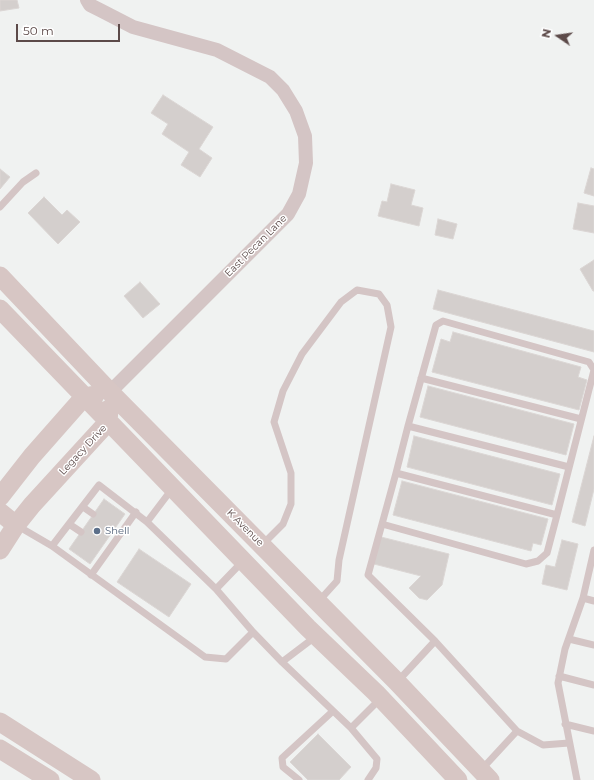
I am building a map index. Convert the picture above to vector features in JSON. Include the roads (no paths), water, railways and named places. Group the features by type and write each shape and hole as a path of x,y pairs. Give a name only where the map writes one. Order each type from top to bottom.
{"main road":[{"name":"K Avenue","path":"0,276 110,392 397,682 485,775"},
{"path":"0,309 317,636 381,698 458,780"},
{"path":"0,497 32,456 84,397 110,392"},
{"name":"Legacy Drive","path":"0,550 16,525 77,454 108,422 110,392"},
{"path":"0,512 16,525"},
{"path":"244,561 262,545"},
{"path":"381,698 397,682"},
{"path":"0,722 91,780"},
{"path":"0,749 50,780"}],"street":[{"name":"East Pecan Lane","path":"87,0 90,5 133,27 217,50 270,77 282,90 296,111 305,136 306,163 299,194 288,214 110,392"}],"lane":[{"path":"0,207 23,182 36,173"},
{"path":"262,545 283,524 291,504 291,473 274,422 284,391 302,354 341,302 357,290 379,294 387,305 391,327 339,560 337,581 318,602"},
{"path":"382,524 526,564 538,561 547,553 557,516 594,370 589,362 443,321 436,325 368,575 435,641 517,731 543,746 569,743"},
{"path":"421,378 581,419"},
{"path":"408,426 569,468"},
{"path":"396,473 557,516"},
{"path":"52,546 99,485 136,512 216,589 253,632 282,662 351,728 377,759 376,768 368,780"},
{"path":"147,522 173,488"},
{"path":"83,507 93,514"},
{"path":"91,575 117,532 136,512"},
{"path":"69,524 81,532"},
{"path":"16,525 52,546 205,657 226,659 253,632"},
{"path":"577,780 558,683 569,639 583,598 594,550"},
{"path":"216,589 244,561"},
{"path":"583,598 594,601"},
{"path":"282,662 317,636"},
{"path":"569,639 594,645"},
{"path":"397,682 435,641"},
{"path":"559,676 594,685"},
{"path":"351,728 381,698"},
{"path":"299,780 283,767 282,758 333,710"},
{"path":"565,724 594,731"},
{"path":"485,775 517,731"}],"place":[{"name":"Shell","path":"97,531"}]}
